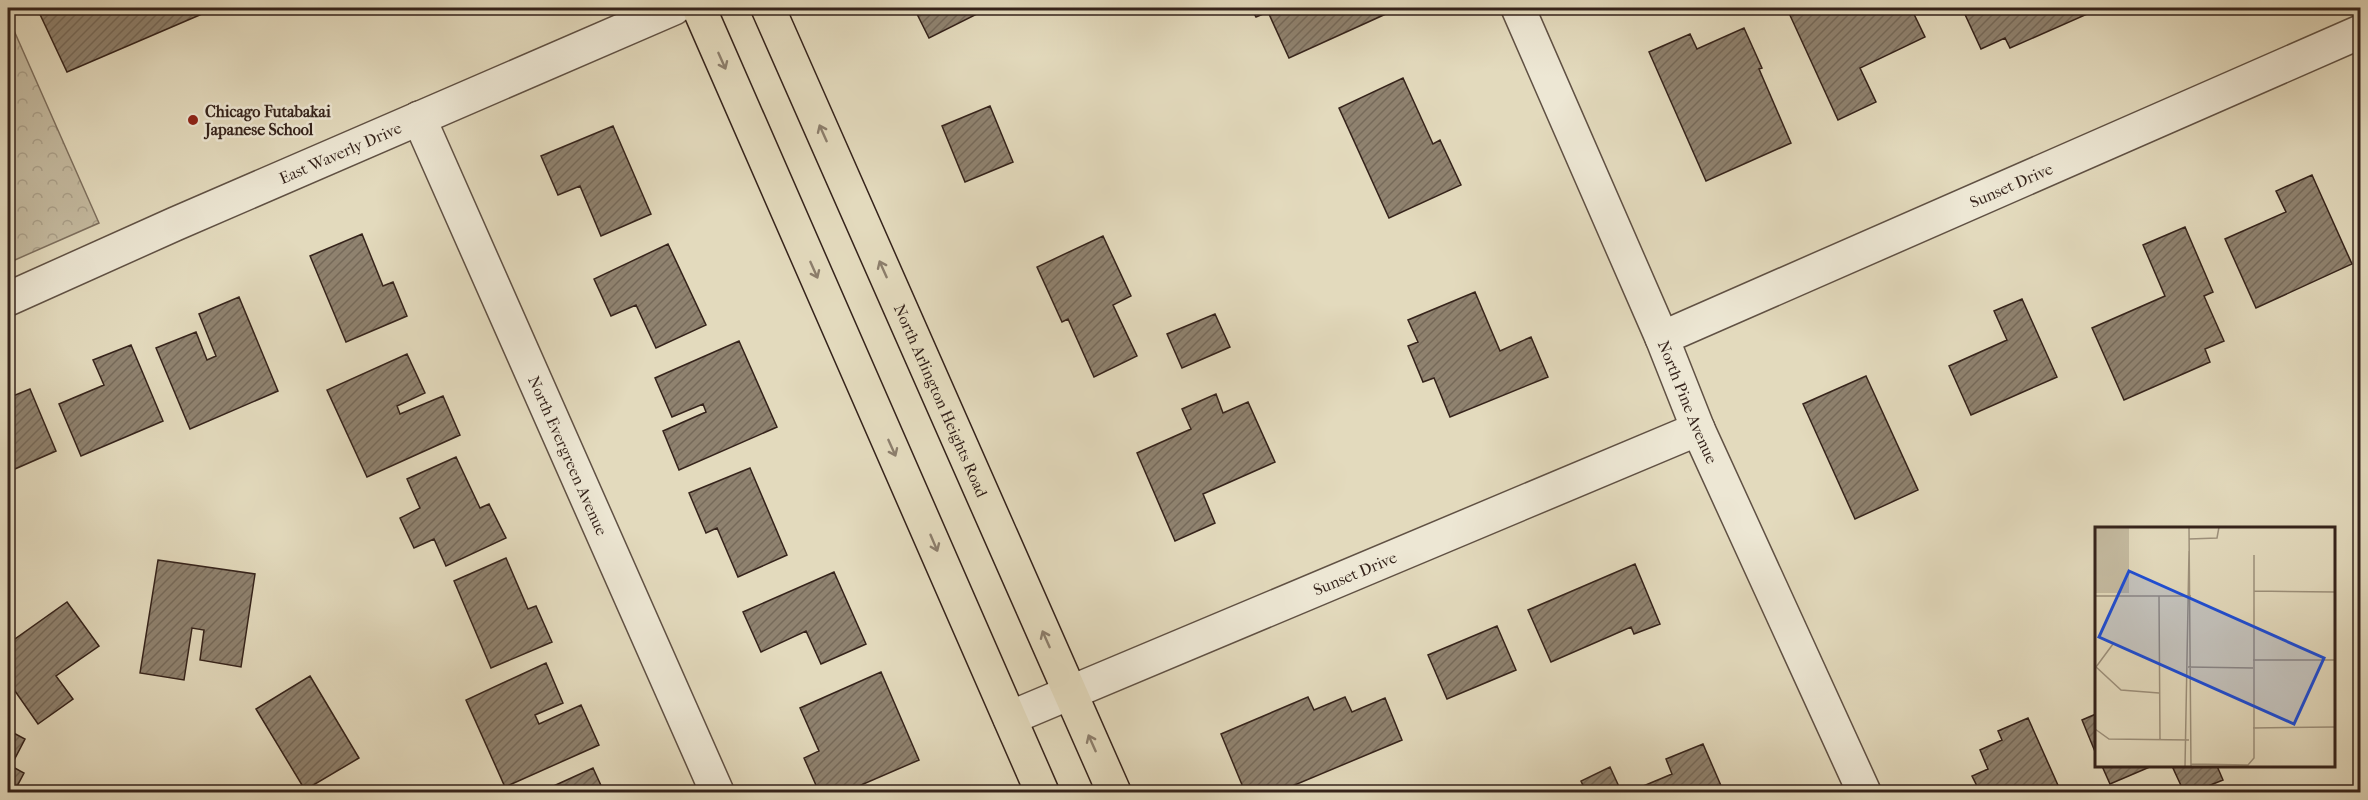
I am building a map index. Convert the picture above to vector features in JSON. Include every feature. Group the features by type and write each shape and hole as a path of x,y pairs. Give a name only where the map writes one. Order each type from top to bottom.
{"main road":[{"path":"699,8 1042,792"},
{"name":"North Arlington Heights Road","path":"768,8 1114,792"}],"street":[{"name":"East Waverly Drive","path":"8,299 674,8"},
{"name":"North Pine Avenue","path":"1518,8 1662,338 1698,429 1864,792"},
{"name":"Sunset Drive","path":"1662,338 2361,32"},
{"name":"North Evergreen Avenue","path":"418,118 717,792"},
{"name":"Sunset Drive","path":"1010,718 1698,429"}],"green space":[{"path":"8,17 99,223 8,263"}],"building":[{"path":"37,8 216,8 67,72"},
{"path":"914,8 981,8 983,11 929,38"},
{"path":"1251,8 1386,8 1388,13 1289,58 1268,12 1256,17"},
{"path":"1795,8 1911,8 1925,37 1860,68 1876,102 1838,120 1788,11"},
{"path":"1962,8 2090,8 2092,12 2010,48 2005,38 1981,49"},
{"path":"1744,28 1791,143 1706,181 1649,52 1690,34 1697,49"},
{"path":"1403,78 1433,144 1440,140 1461,185 1389,218 1339,108"},
{"path":"990,106 1013,162 965,182 942,126"},
{"path":"613,126 651,214 601,236 580,186 558,195 541,156"},
{"path":"2312,175 2352,264 2256,308 2225,239 2286,212 2276,191"},
{"path":"2185,227 2213,292 2204,296 2224,341 2205,349 2210,362 2124,400 2092,328 2165,296 2143,245"},
{"path":"362,234 383,286 393,282 407,316 346,342 310,256"},
{"path":"1103,236 1131,296 1113,305 1137,356 1094,377 1068,319 1062,322 1037,267"},
{"path":"668,244 706,325 656,348 636,305 611,316 594,279"},
{"path":"1475,292 1500,351 1531,337 1548,377 1450,417 1434,378 1423,382 1408,346 1418,342 1408,320"},
{"path":"239,297 278,391 190,429 156,348 196,332 207,360 216,356 199,314"},
{"path":"2022,299 2057,377 1971,415 1949,366 2007,340 1994,311"},
{"path":"1215,314 1230,347 1182,368 1167,334"},
{"path":"739,341 777,427 679,470 663,431 706,412 703,404 672,417 655,378"},
{"path":"131,345 163,421 81,456 59,404 104,385 93,360"},
{"path":"407,354 425,393 397,406 400,414 443,396 460,435 367,477 327,390"},
{"path":"1866,376 1918,490 1855,519 1803,404"},
{"path":"30,389 56,451 8,472 8,398"},
{"path":"1216,394 1223,413 1248,402 1275,462 1203,494 1215,523 1175,541 1137,453 1191,429 1182,409"},
{"path":"456,457 480,508 489,504 506,538 446,566 434,539 414,548 400,518 420,508 407,479"},
{"path":"750,468 787,555 738,577 717,528 706,533 689,493"},
{"path":"506,558 528,609 536,606 552,642 491,668 454,581"},
{"path":"158,560 255,574 241,667 200,660 204,630 192,628 184,680 140,673"},
{"path":"1635,564 1660,624 1634,634 1631,627 1551,662 1528,610"},
{"path":"834,572 866,644 821,664 806,631 761,652 743,612"},
{"path":"67,602 99,646 56,676 73,699 38,724 8,681 8,644"},
{"path":"1497,626 1516,670 1447,699 1428,655"},
{"path":"546,663 563,703 535,715 539,724 581,705 599,745 505,787 466,700"},
{"path":"881,672 919,760 845,792 819,792 804,758 819,751 800,708"},
{"path":"310,676 359,758 305,790 256,709"},
{"path":"1308,697 1314,710 1345,697 1352,712 1385,698 1402,740 1278,792 1245,792 1221,734"},
{"path":"2095,714 2095,752 2082,720"},
{"path":"2028,718 2061,792 1980,792 1972,776 1988,769 1980,750 2002,740 1998,731"},
{"path":"8,730 25,739 11,766 24,773 14,792 8,792"},
{"path":"1703,744 1722,788 1710,792 1629,792 1672,774 1666,759"},
{"path":"1610,767 1621,791 1586,792 1581,781"},
{"path":"2102,767 2150,767 2110,784"},
{"path":"2172,767 2217,767 2223,780 2193,792 2184,792"},
{"path":"593,768 604,792 548,792 547,789"}],"place":[{"name":"Chicago Futabakai Japanese School","path":"193,120"}]}
